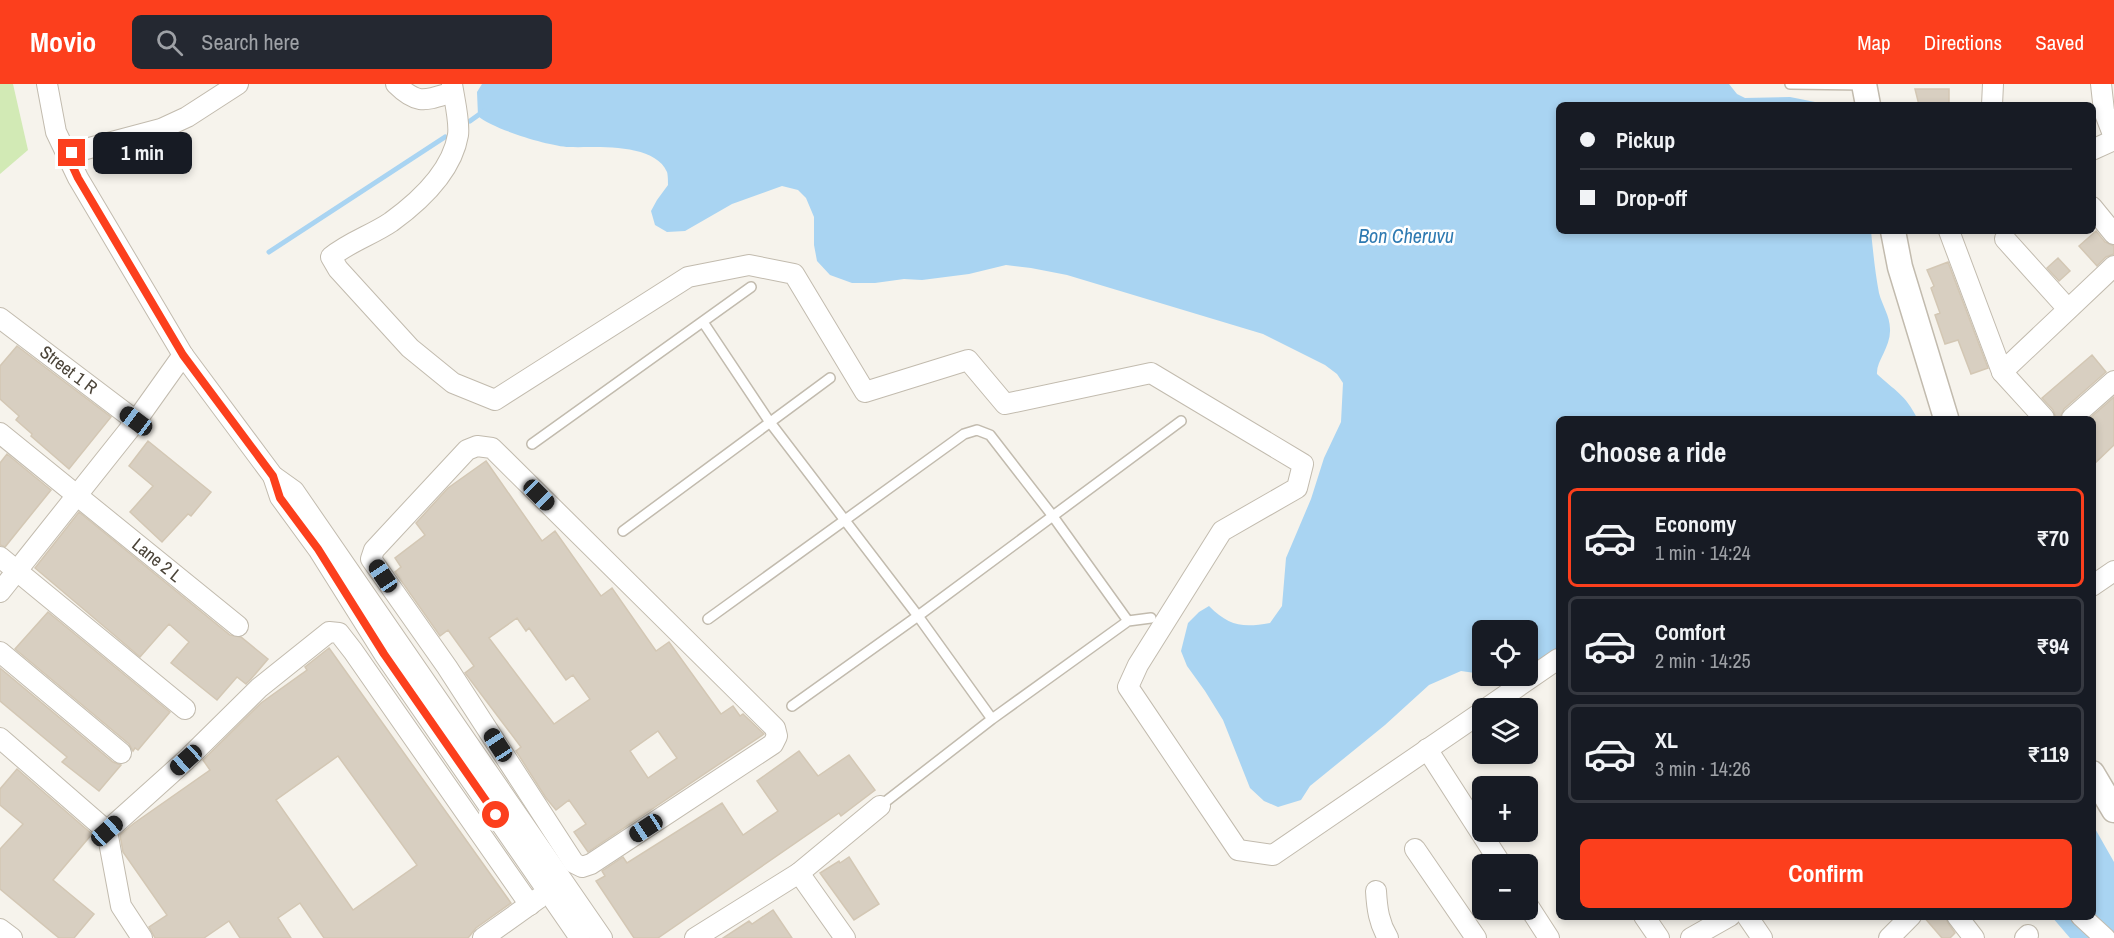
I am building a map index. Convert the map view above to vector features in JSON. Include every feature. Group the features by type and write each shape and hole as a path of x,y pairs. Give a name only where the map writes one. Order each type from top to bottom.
{"street":[{"path":"47,84 56,132 78,178 183,355 273,476 294,491 350,602 384,654"},
{"path":"67,154 161,129 187,117 238,84"},
{"path":"396,84 406,95 422,101 452,88 458,134 448,164 430,188 390,222 342,247 331,257 338,269 410,348 453,383 495,400 688,277 749,265 794,274 865,392 968,360 1005,404 1151,373 1303,464 1297,488 1222,531 1138,666 1128,687 1238,850 1273,855 1472,719"},
{"path":"1992,102 1993,84"},
{"path":"2096,148 2114,139 2104,111 2101,84"},
{"path":"2096,211 2112,228"},
{"path":"1894,234 1900,267 1945,416"},
{"path":"1950,234 2002,372 2042,416"},
{"path":"2005,238 2068,309"},
{"path":"2002,372 2114,266"},
{"name":"Street 1 R","path":"0,318 136,421"},
{"path":"0,592 136,421 183,355"},
{"path":"2074,416 2114,381"},
{"name":"Lane 2 L","path":"0,433 238,626"},
{"path":"477,446 492,448 768,720 775,728 777,736 773,744 591,864 582,867 574,863 447,667 429,644 371,559 371,555 467,450 477,446"},
{"path":"323,545 602,938"},
{"path":"0,557 186,709"},
{"path":"2096,583 2114,571"},
{"path":"339,633 350,623 350,602"},
{"path":"107,831 186,760 260,688 329,632 339,633 530,905"},
{"path":"353,651 365,642 414,673 549,892 580,938"},
{"path":"414,673 429,644"},
{"path":"0,652 121,753"},
{"path":"1501,698 1556,660"},
{"path":"414,673 447,667"},
{"path":"0,738 107,831 122,906 142,938"},
{"path":"1427,749 1495,854"},
{"path":"2096,780 2114,810"},
{"path":"695,938 799,873 880,806"},
{"path":"1415,849 1476,938"},
{"path":"799,873 844,938"},
{"path":"1376,891 1377,911 1381,926 1388,938"},
{"path":"483,938 549,892"},
{"path":"1537,920 1549,938"},
{"path":"1647,920 1659,938"},
{"path":"1691,938 1723,920"},
{"path":"1750,920 1762,938"},
{"path":"1889,938 1907,920"},
{"path":"1960,920 1974,938"},
{"path":"2085,920 2105,938"},
{"path":"0,929 12,938"}],"lane":[{"path":"1790,84 1865,91"},
{"path":"532,444 751,287"},
{"path":"703,322 770,421 918,616 992,720"},
{"path":"623,531 830,378"},
{"path":"792,706 918,616 1181,421"},
{"path":"708,619 964,434 977,430 990,435 1052,515 1128,621"},
{"path":"880,806 992,720 1128,621 1151,618"}],"green space":[{"path":"0,84 13,84 28,150 0,174"}],"water":[{"name":"Bon Cheruvu","path":"482,84 1729,84 1737,94 1745,98 1790,97 1815,102 1556,102 1556,234 1871,234 1879,293 1890,329 1890,336 1877,374 1904,398 1916,416 1556,416 1556,670 1538,674 1538,620 1472,620 1472,673 1461,671 1429,685 1385,725 1310,786 1301,800 1278,807 1264,801 1250,788 1223,720 1187,666 1181,651 1188,623 1209,606 1223,618 1236,624 1251,625 1270,623 1282,606 1286,558 1311,499 1324,458 1341,422 1343,383 1337,374 1325,365 1263,334 1067,275 1031,268 1006,265 969,274 922,280 852,283 830,275 817,261 814,245 814,217 806,198 798,190 782,186 732,204 685,231 667,232 655,225 651,211 668,185 667,172 660,162 637,151 608,147 569,147 535,140 495,126 478,116 477,92"},
{"path":"2096,830 2114,862 2114,938 2070,938 2055,920 2096,920"}],"building":[{"path":"1915,89 1949,89 1949,102 1918,102"},
{"path":"2096,231 2105,242 2114,246 2114,254 2106,257 2097,266 2079,246 2093,234 2096,234"},
{"path":"2058,258 2070,271 2059,281 2047,268"},
{"path":"1948,262 1988,368 1971,374 1958,340 1945,344 1935,315 1940,313 1931,288 1934,286 1927,270"},
{"path":"17,346 111,417 69,469 31,436 32,434 16,420 19,416 0,399 0,366"},
{"path":"2092,355 2106,372 2064,409 2061,416 2055,416 2042,398"},
{"path":"2114,397 2114,445 2096,462 2096,416 2092,416"},
{"path":"148,441 211,492 191,516 188,514 162,542 130,512 153,486 129,466"},
{"path":"7,454 51,490 5,547 0,545 0,463"},
{"path":"486,461 542,541 555,531 601,596 612,588 656,651 669,642 721,714 733,706 740,716 743,714 764,734 588,852 574,832 586,824 569,800 556,810 546,798 516,751 521,747 465,673 474,666 448,630 440,636 395,572 401,567 395,558 425,535 416,523 448,488","holes":["517,618 526,631 529,628 566,680 573,675 590,699 554,724 489,638","658,731 677,758 648,778 630,751"]},
{"path":"79,512 230,635 241,637 268,659 246,684 237,677 217,700 171,663 189,642 169,624 140,657 35,568"},
{"path":"48,612 170,712 138,750 135,748 133,751 129,744 15,649"},
{"path":"329,648 511,903 476,928 468,938 324,938 300,903 278,918 291,938 240,938 229,921 204,938 155,938 149,927 167,915 123,852 120,835 210,770 203,760 261,703 307,670 305,667","holes":["338,756 417,865 353,910 276,800"]},
{"path":"0,668 113,762 121,765 99,791 62,762 67,757 0,701"},
{"path":"799,751 818,776 849,755 875,790 841,816 839,813 658,938 634,938 596,881 605,876 602,871 623,857 627,863 722,803 743,835 778,811 757,781"},
{"path":"17,769 92,834 53,880 94,914 74,938 59,938 0,889 0,849 23,824 0,805 0,789"},
{"path":"849,857 879,904 854,920 820,873"},
{"path":"773,910 792,938 723,938 749,921 752,924"},
{"path":"1926,920 1947,920 1955,933 1950,938 1942,938"}],"waterway":[{"path":"470,121 484,111"},
{"path":"269,252 445,137"}],"route":[{"path":"72,153 67,154 78,178 183,355 273,476 280,498 318,549 384,654 496,815"}]}
